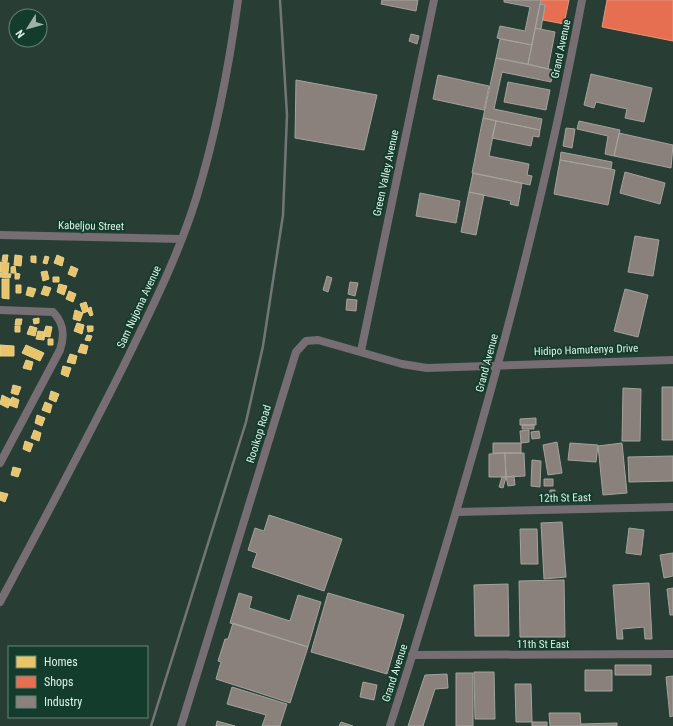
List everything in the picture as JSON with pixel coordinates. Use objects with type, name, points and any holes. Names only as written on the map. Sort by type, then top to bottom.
[{"type":"street","name":"Sam Nujoma Avenue","points":[[0,602],[101,411],[148,317],[181,239],[196,200],[213,138],[231,52],[238,0]]},
{"type":"street","name":"Green Valley Avenue","points":[[361,351],[434,0]]},
{"type":"street","name":"Grand Avenue","points":[[390,726],[457,512],[499,364],[543,185],[582,0]]},
{"type":"street","name":"Kabeljou Street","points":[[0,235],[181,239]]},
{"type":"street","points":[[0,310],[53,312],[59,319],[63,328],[63,341],[60,350],[0,463]]},
{"type":"street","name":"Rooikop Road","points":[[181,726],[296,352],[306,340],[318,340],[361,351],[402,364],[427,368],[499,364]]},
{"type":"street","name":"Hidipo Hamutenya Drive","points":[[499,364],[673,360]]},
{"type":"street","name":"12th St East","points":[[457,512],[673,507]]},
{"type":"street","name":"11th St East","points":[[412,655],[673,654]]},
{"type":"building: Homes","points":[[3,255],[8,255],[7,262],[2,261]]},
{"type":"building: Homes","points":[[15,255],[22,256],[21,266],[14,265]]},
{"type":"building: Homes","points":[[57,255],[64,258],[62,266],[54,263]]},
{"type":"building: Homes","points":[[31,256],[36,256],[36,263],[31,262]]},
{"type":"building: Homes","points":[[45,256],[49,257],[47,264],[43,263]]},
{"type":"building: Homes","points":[[0,262],[9,263],[8,273],[0,272]]},
{"type":"building: Homes","points":[[15,266],[16,273],[11,273],[11,267]]},
{"type":"building: Homes","points":[[71,266],[78,269],[75,277],[68,274]]},
{"type":"building: Homes","points":[[47,271],[49,279],[43,281],[41,272]]},
{"type":"building: Homes","points":[[0,273],[11,274],[10,278],[0,277]]},
{"type":"building: Homes","points":[[15,273],[20,274],[19,279],[15,279]]},
{"type":"building: Homes","points":[[53,277],[59,277],[59,282],[53,282]]},
{"type":"building: Homes","points":[[2,279],[9,279],[9,299],[2,298]]},
{"type":"building: Homes","points":[[59,284],[67,286],[64,295],[57,292]]},
{"type":"building: Homes","points":[[16,285],[21,285],[21,293],[16,293]]},
{"type":"building: Homes","points":[[44,286],[51,288],[48,296],[41,294]]},
{"type":"building: Homes","points":[[28,287],[36,289],[33,297],[26,295]]},
{"type":"building: Homes","points":[[69,291],[76,294],[73,302],[66,299]]},
{"type":"building: Homes","points":[[86,302],[89,311],[83,313],[80,304]]},
{"type":"building: Homes","points":[[91,307],[93,315],[90,316],[87,309]]},
{"type":"building: Homes","points":[[75,310],[83,313],[80,321],[73,319]]},
{"type":"building: Homes","points":[[39,318],[39,323],[34,324],[33,319]]},
{"type":"building: Homes","points":[[16,319],[22,319],[21,325],[15,325]]},
{"type":"building: Homes","points":[[77,323],[84,325],[82,334],[74,331]]},
{"type":"building: Homes","points":[[15,326],[20,326],[20,332],[15,332]]},
{"type":"building: Homes","points":[[30,326],[37,328],[35,336],[27,334]]},
{"type":"building: Homes","points":[[46,326],[52,327],[50,337],[43,336]]},
{"type":"building: Homes","points":[[87,326],[93,326],[93,331],[88,332]]},
{"type":"building: Homes","points":[[38,331],[45,332],[44,340],[36,339]]},
{"type":"building: Homes","points":[[87,335],[92,336],[90,341],[85,340]]},
{"type":"building: Homes","points":[[48,339],[53,339],[53,345],[48,345]]},
{"type":"building: Homes","points":[[81,344],[88,346],[86,354],[78,352]]},
{"type":"building: Homes","points":[[0,345],[14,346],[14,356],[0,356]]},
{"type":"building: Homes","points":[[26,345],[44,353],[40,361],[22,353]]},
{"type":"building: Homes","points":[[70,354],[77,356],[75,364],[67,362]]},
{"type":"building: Homes","points":[[26,360],[33,362],[31,370],[23,368]]},
{"type":"building: Homes","points":[[63,366],[71,368],[68,377],[61,374]]},
{"type":"building: Homes","points":[[13,385],[21,387],[18,395],[11,393]]},
{"type":"building: Homes","points":[[51,391],[59,394],[56,402],[49,399]]},
{"type":"building: Homes","points":[[2,395],[12,400],[8,408],[0,404]]},
{"type":"building: Homes","points":[[12,397],[19,400],[17,408],[9,405]]},
{"type":"building: Homes","points":[[45,402],[52,405],[50,413],[42,410]]},
{"type":"building: Homes","points":[[37,415],[45,418],[42,426],[35,423]]},
{"type":"building: Homes","points":[[34,430],[41,433],[39,441],[31,438]]},
{"type":"building: Homes","points":[[25,441],[33,444],[30,452],[23,449]]},
{"type":"building: Homes","points":[[13,467],[21,469],[18,477],[11,475]]},
{"type":"building: Homes","points":[[0,492],[8,494],[5,502],[0,500]]},
{"type":"building: Shops","points":[[541,0],[569,0],[564,24],[543,20],[545,5],[540,4]]},
{"type":"building: Shops","points":[[607,0],[673,0],[673,41],[602,27]]},
{"type":"building: Industry","points":[[382,0],[418,0],[416,11],[381,4]]},
{"type":"building: Industry","points":[[504,0],[541,0],[532,45],[497,38],[500,26],[525,31],[530,7],[504,2]]},
{"type":"building: Industry","points":[[540,4],[545,5],[541,29],[535,28]]},
{"type":"building: Industry","points":[[535,28],[555,32],[548,69],[528,64]]},
{"type":"building: Industry","points":[[411,34],[419,36],[417,44],[409,41]]},
{"type":"building: Industry","points":[[500,39],[532,45],[528,64],[496,58]]},
{"type":"building: Industry","points":[[496,58],[554,70],[551,82],[502,72],[494,109],[542,119],[540,130],[483,118]]},
{"type":"building: Industry","points":[[591,74],[652,88],[644,122],[625,118],[627,109],[596,102],[594,108],[584,105]]},
{"type":"building: Industry","points":[[438,75],[489,86],[484,110],[433,99]]},
{"type":"building: Industry","points":[[296,80],[377,95],[364,150],[295,138]]},
{"type":"building: Industry","points":[[508,82],[550,90],[546,110],[504,102]]},
{"type":"building: Industry","points":[[483,118],[496,121],[489,156],[529,164],[527,175],[532,176],[530,185],[472,173]]},
{"type":"building: Industry","points":[[496,121],[540,130],[539,137],[533,136],[531,146],[492,138]]},
{"type":"building: Industry","points":[[579,121],[620,130],[614,156],[605,154],[608,136],[577,129]]},
{"type":"building: Industry","points":[[566,128],[575,129],[572,148],[563,146]]},
{"type":"building: Industry","points":[[619,133],[673,145],[671,168],[614,156]]},
{"type":"building: Industry","points":[[561,152],[612,162],[611,169],[560,160]]},
{"type":"building: Industry","points":[[560,160],[615,170],[608,205],[554,194]]},
{"type":"building: Industry","points":[[625,172],[665,183],[660,204],[620,193]]},
{"type":"building: Industry","points":[[473,173],[522,183],[518,206],[510,204],[511,201],[469,192]]},
{"type":"building: Industry","points":[[469,192],[484,195],[476,235],[461,232]]},
{"type":"building: Industry","points":[[420,193],[460,201],[456,223],[416,216]]},
{"type":"building: Industry","points":[[635,236],[659,240],[653,276],[628,272]]},
{"type":"building: Industry","points":[[327,276],[332,278],[328,292],[323,290]]},
{"type":"building: Industry","points":[[350,282],[358,283],[355,296],[348,294]]},
{"type":"building: Industry","points":[[625,289],[648,295],[638,337],[614,331]]},
{"type":"building: Industry","points":[[347,299],[357,300],[356,311],[346,310]]},
{"type":"building: Industry","points":[[662,387],[673,387],[673,440],[662,440]]},
{"type":"building: Industry","points":[[623,388],[641,389],[640,441],[622,441]]},
{"type":"building: Industry","points":[[536,418],[536,425],[520,425],[520,419]]},
{"type":"building: Industry","points":[[522,425],[534,425],[534,429],[522,429]]},
{"type":"building: Industry","points":[[529,430],[529,442],[521,443],[520,431]]},
{"type":"building: Industry","points":[[539,431],[540,438],[532,439],[531,432]]},
{"type":"building: Industry","points":[[557,442],[562,473],[548,475],[543,445]]},
{"type":"building: Industry","points":[[493,443],[521,443],[521,453],[493,453]]},
{"type":"building: Industry","points":[[570,443],[598,445],[596,462],[568,460]]},
{"type":"building: Industry","points":[[622,443],[627,493],[603,495],[598,446]]},
{"type":"building: Industry","points":[[505,453],[524,453],[525,476],[506,477]]},
{"type":"building: Industry","points":[[505,453],[506,477],[489,477],[489,454]]},
{"type":"building: Industry","points":[[673,456],[673,481],[629,482],[628,457]]},
{"type":"building: Industry","points":[[532,460],[541,461],[540,487],[531,486]]},
{"type":"building: Industry","points":[[514,476],[515,485],[508,486],[506,477]]},
{"type":"building: Industry","points":[[502,477],[506,477],[503,488],[499,487]]},
{"type":"building: Industry","points":[[544,479],[553,479],[553,486],[544,486]]},
{"type":"building: Industry","points":[[550,490],[555,490],[555,498],[550,498]]},
{"type":"building: Industry","points":[[269,515],[342,539],[324,591],[252,567],[257,553],[248,550],[255,528],[264,531]]},
{"type":"building: Industry","points":[[562,522],[566,577],[544,579],[541,523]]},
{"type":"building: Industry","points":[[629,528],[644,530],[641,555],[626,553]]},
{"type":"building: Industry","points":[[520,529],[537,529],[538,564],[521,564]]},
{"type":"building: Industry","points":[[673,553],[673,576],[664,578],[660,555]]},
{"type":"building: Industry","points":[[564,580],[565,637],[520,637],[519,581]]},
{"type":"building: Industry","points":[[649,583],[652,639],[645,639],[644,627],[622,629],[623,639],[617,639],[613,585]]},
{"type":"building: Industry","points":[[508,584],[509,636],[475,636],[474,585]]},
{"type":"building: Industry","points":[[673,588],[673,615],[670,615],[667,589]]},
{"type":"building: Industry","points":[[239,593],[252,597],[249,608],[290,621],[298,595],[321,602],[308,647],[230,623]]},
{"type":"building: Industry","points":[[328,593],[404,615],[387,674],[311,652]]},
{"type":"building: Industry","points":[[233,623],[308,647],[290,703],[216,679],[221,662],[218,661],[225,639],[228,639]]},
{"type":"building: Industry","points":[[615,665],[651,665],[651,675],[615,675]]},
{"type":"building: Industry","points":[[585,670],[612,670],[612,691],[585,691]]},
{"type":"building: Industry","points":[[474,672],[494,672],[495,719],[475,719]]},
{"type":"building: Industry","points":[[456,673],[473,673],[473,726],[456,726]]},
{"type":"building: Industry","points":[[447,674],[448,688],[435,689],[423,726],[408,726],[425,675]]},
{"type":"building: Industry","points":[[673,676],[673,716],[670,717],[666,677]]},
{"type":"building: Industry","points":[[363,682],[377,685],[374,700],[360,697]]},
{"type":"building: Industry","points":[[515,684],[531,684],[532,722],[516,722]]},
{"type":"building: Industry","points":[[232,687],[287,704],[280,726],[262,726],[266,715],[227,704]]},
{"type":"building: Industry","points":[[549,713],[580,713],[581,726],[550,726]]},
{"type":"building: Industry","points":[[217,721],[235,726],[216,726]]},
{"type":"building: Industry","points":[[341,722],[353,726],[339,726]]},
{"type":"building: Industry","points":[[532,722],[547,722],[547,726],[532,726]]},
{"type":"building: Industry","points":[[617,723],[617,726],[582,726],[581,724]]},
{"type":"railway","points":[[151,726],[246,422],[263,346],[283,215],[287,115],[280,0]]}]
